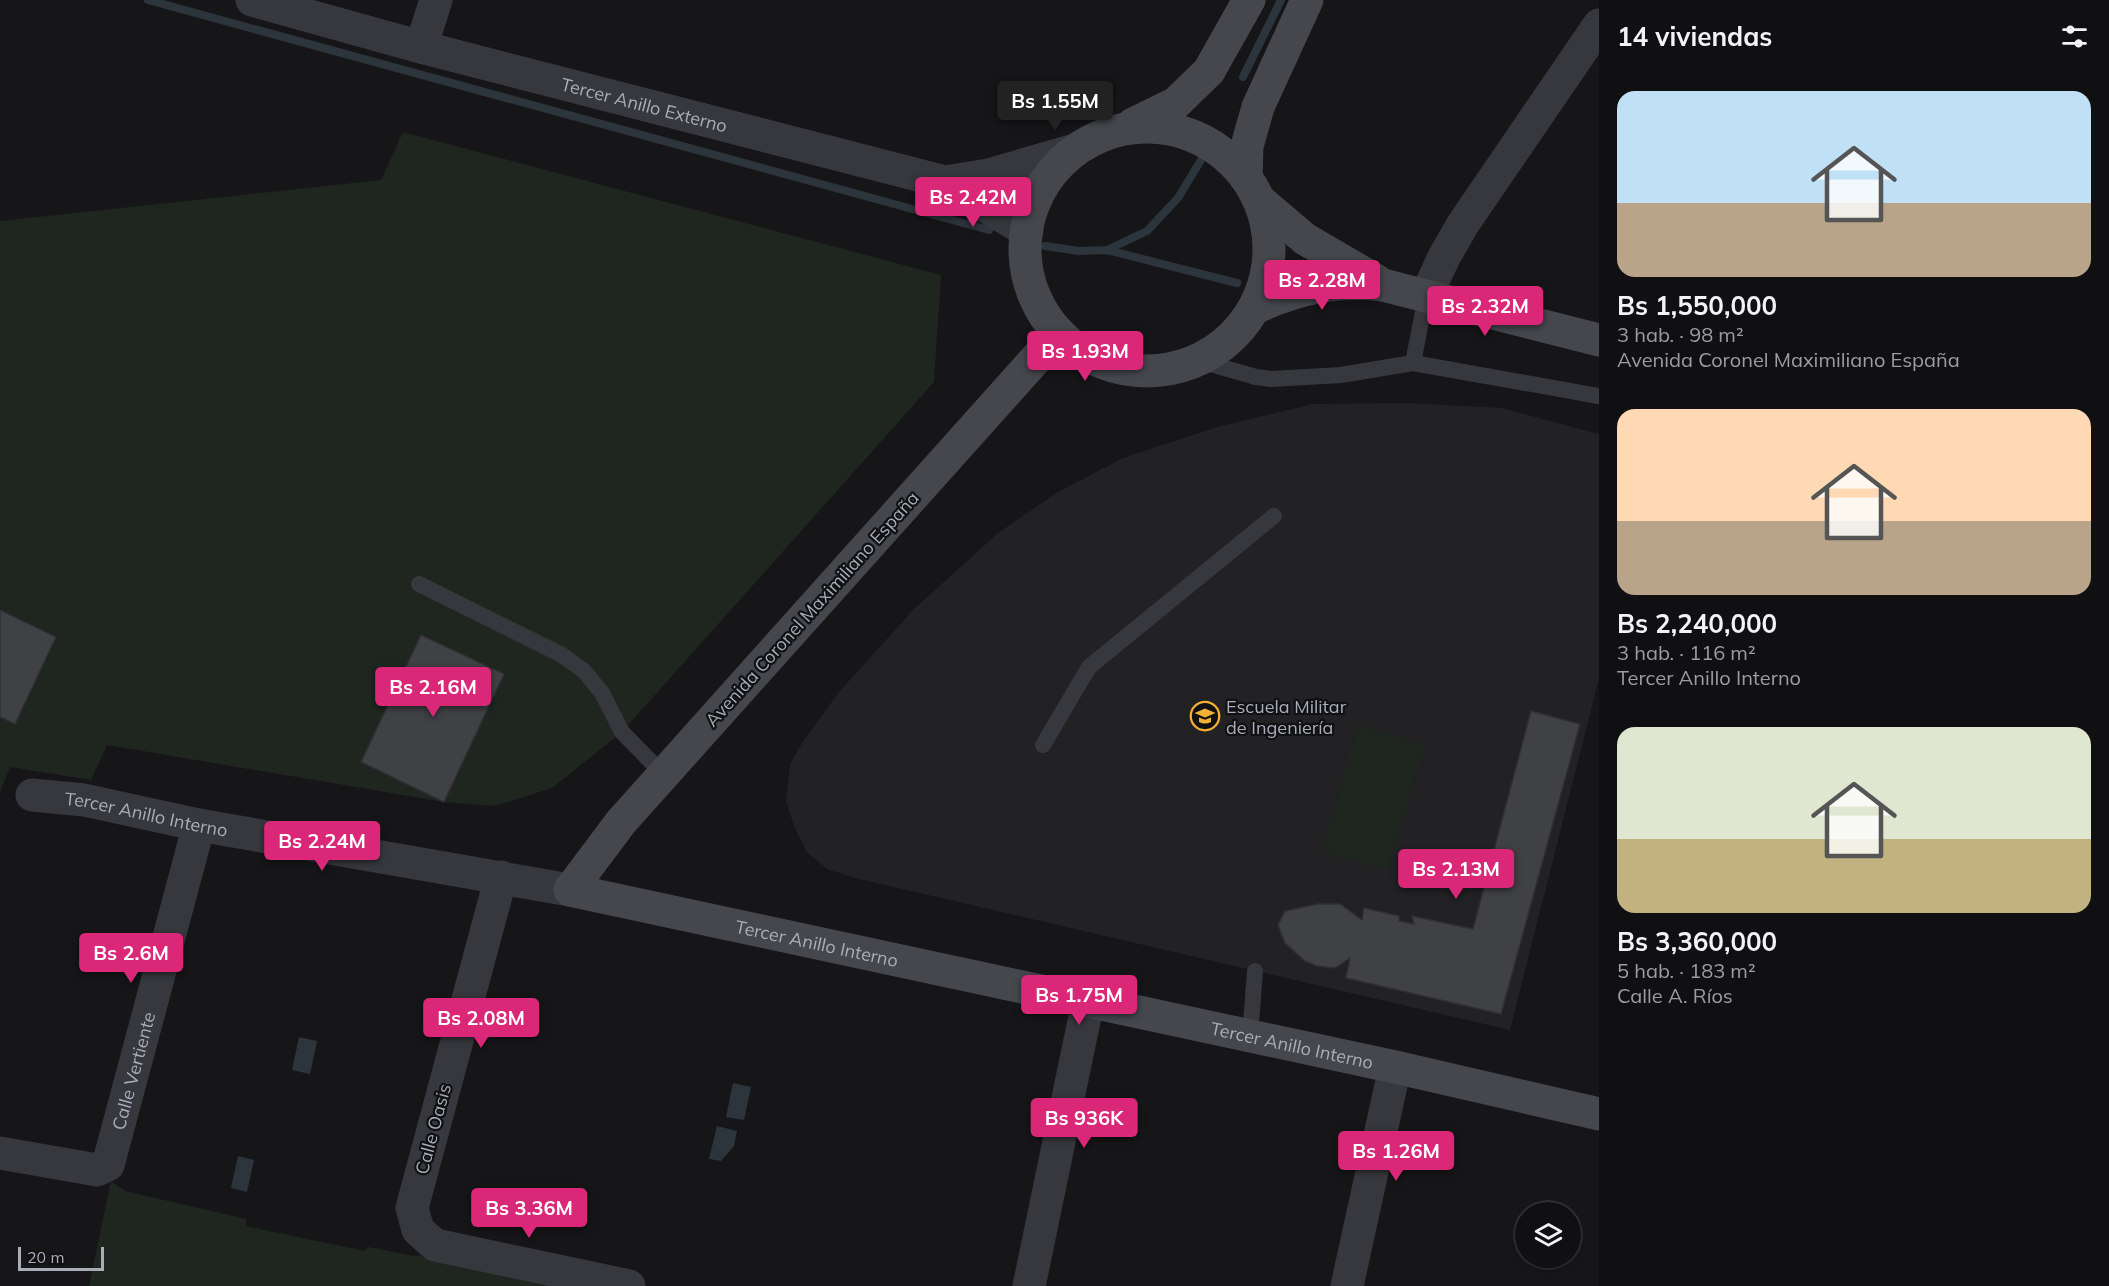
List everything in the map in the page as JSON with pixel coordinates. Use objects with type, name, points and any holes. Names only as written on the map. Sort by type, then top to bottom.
[{"type":"street","name":"Tercer Anillo Externo","points":[[252,0],[421,47],[945,182],[1027,231]]},
{"type":"street","points":[[421,47],[436,0]]},
{"type":"street","points":[[1246,1],[1209,71],[1176,103],[1131,124],[1099,134],[1071,152],[1049,175],[1034,205],[1027,231],[1026,258],[1031,286],[1042,311],[1059,333],[1089,357],[1125,370],[1164,371],[1200,361],[1232,339],[1255,309],[1266,273],[1267,236],[1252,189],[1247,146],[1258,107],[1307,0]]},
{"type":"street","points":[[1426,296],[1444,256],[1463,224],[1599,25]]},
{"type":"street","points":[[1131,124],[1164,126],[1195,137],[1223,154],[1252,189],[1314,244],[1383,285]]},
{"type":"street","points":[[945,182],[988,175],[1071,152]]},
{"type":"street","points":[[1255,309],[1305,288],[1331,283],[1383,285],[1599,340]]},
{"type":"street","name":"Avenida Coronel Maximiliano España","points":[[570,890],[621,822],[1059,333]]},
{"type":"street","name":"Tercer Anillo Interno","points":[[32,795],[84,800],[199,825],[570,890],[1395,1067],[1599,1114]]},
{"type":"street","name":"Calle Vertiente","points":[[0,1153],[97,1170],[108,1165],[114,1152],[199,825]]},
{"type":"street","name":"Calle Oasis","points":[[501,877],[412,1208],[418,1230],[435,1245],[629,1286]]},
{"type":"street","points":[[1029,1286],[1088,1002]]},
{"type":"street","points":[[1347,1286],[1395,1067]]},
{"type":"lane","points":[[1413,363],[1426,296]]},
{"type":"lane","points":[[1200,361],[1271,379],[1341,375],[1413,363],[1599,396]]},
{"type":"lane","points":[[1043,745],[1089,667],[1274,516]]},
{"type":"lane","points":[[419,584],[562,655],[584,671],[602,693],[622,732],[664,775]]},
{"type":"lane","points":[[1250,1037],[1254,971]]},
{"type":"shaded area","points":[[403,132],[941,275],[934,382],[622,732],[552,788],[495,806],[444,802],[107,745],[91,780],[10,767],[0,792],[0,221],[381,180]]},
{"type":"shaded area","name":"Escuela Militar de Ingeniería","points":[[1408,403],[1502,408],[1599,434],[1599,678],[1510,1030],[855,878],[827,869],[807,852],[794,826],[786,801],[790,764],[804,740],[839,692],[914,609],[998,533],[1058,492],[1123,458],[1217,427],[1313,404]]},
{"type":"shaded area","points":[[1358,725],[1425,745],[1387,871],[1321,851]]},
{"type":"shaded area","points":[[299,1037],[317,1041],[310,1074],[292,1070]]},
{"type":"shaded area","points":[[733,1083],[751,1087],[744,1120],[726,1117]]},
{"type":"shaded area","points":[[717,1126],[737,1131],[734,1146],[721,1161],[709,1159]]},
{"type":"shaded area","points":[[238,1156],[254,1160],[247,1192],[231,1188]]},
{"type":"shaded area","points":[[111,1181],[125,1191],[246,1219],[246,1226],[365,1251],[369,1247],[414,1256],[428,1255],[599,1286],[89,1286]]},
{"type":"building","points":[[0,610],[56,637],[15,724],[0,717]]},
{"type":"building","points":[[421,635],[504,674],[444,802],[361,762]]},
{"type":"building","points":[[1531,711],[1580,724],[1501,1014],[1346,978],[1350,958],[1335,968],[1317,966],[1305,961],[1285,943],[1278,925],[1285,911],[1318,904],[1340,904],[1362,920],[1364,908],[1399,916],[1399,921],[1414,924],[1412,916],[1473,929]]},
{"type":"waterway","points":[[148,0],[989,230]]},
{"type":"waterway","points":[[1243,77],[1281,0]]},
{"type":"waterway","points":[[1045,246],[1079,251],[1107,250],[1147,231],[1178,198],[1201,160]]},
{"type":"waterway","points":[[1107,250],[1237,283]]},
{"type":"place","name":"Escuela Militar de Ingeniería","points":[[1205,716]]}]
